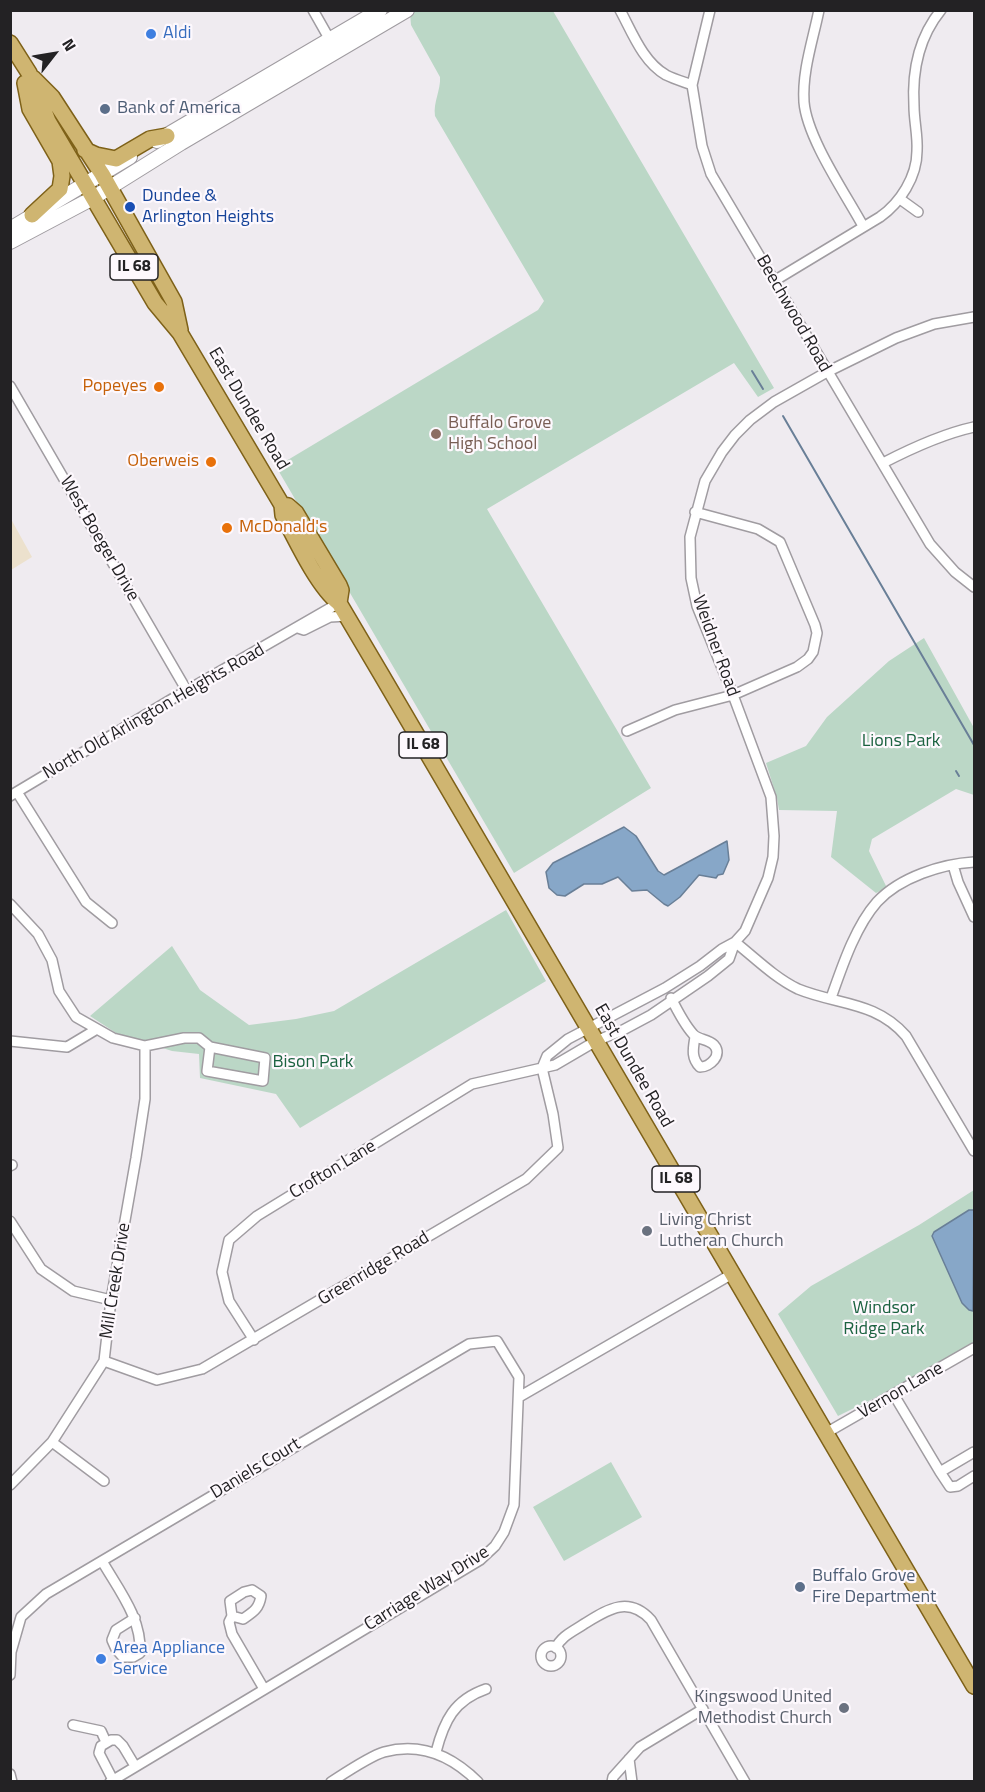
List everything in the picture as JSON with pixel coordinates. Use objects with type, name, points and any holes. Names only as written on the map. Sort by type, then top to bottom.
[{"type":"main road","points":[[10,242],[93,198],[106,181],[167,136],[380,10]]},
{"type":"main road","points":[[10,229],[85,184],[106,181],[407,10]]},
{"type":"main road","name":"IL 68","points":[[10,43],[28,73],[48,121],[85,184]]},
{"type":"main road","points":[[20,59],[30,108],[60,161],[62,176],[60,189],[32,215]]},
{"type":"main road","name":"IL 68","points":[[28,73],[52,97],[106,181]]},
{"type":"main road","points":[[86,150],[96,155],[116,159],[150,139],[167,136]]},
{"type":"main road","name":"East Dundee Road","points":[[106,181],[174,303],[180,333]]},
{"type":"main road","name":"East Dundee Road","points":[[85,184],[154,303],[180,333],[282,505],[283,515],[327,592],[343,610],[975,1686]]},
{"type":"street","points":[[313,10],[330,40]]},
{"type":"street","points":[[620,10],[644,54],[664,74],[692,85]]},
{"type":"street","name":"Beechwood Road","points":[[710,10],[692,85],[702,146],[711,174],[826,372],[930,544],[955,572],[975,587]]},
{"type":"street","points":[[819,10],[806,74],[804,102],[811,132],[863,226]]},
{"type":"street","points":[[774,281],[880,217],[900,199],[912,175],[918,154],[914,75],[926,32],[941,10]]},
{"type":"street","points":[[900,199],[918,212]]},
{"type":"street","name":"Weidner Road","points":[[592,1034],[735,942],[745,931],[768,878],[773,856],[771,797],[697,606],[689,562],[690,537],[705,481],[735,435],[774,402],[826,372],[896,338],[934,324],[975,317]]},
{"type":"street","name":"West Boeger Drive","points":[[10,386],[187,691]]},
{"type":"street","points":[[883,463],[920,444],[958,430],[975,427]]},
{"type":"street","points":[[627,731],[675,710],[733,695],[803,663],[813,652],[817,633],[780,542],[758,529],[695,512]]},
{"type":"street","name":"North Old Arlington Heights Road","points":[[298,628],[304,630],[343,610]]},
{"type":"street","name":"North Old Arlington Heights Road","points":[[14,794],[298,628],[300,624],[343,610]]},
{"type":"street","points":[[14,794],[86,902],[112,923]]},
{"type":"street","points":[[831,998],[843,964],[867,916],[877,902],[909,879],[953,865],[975,862]]},
{"type":"street","points":[[953,865],[958,882],[975,917]]},
{"type":"street","points":[[10,904],[38,934],[52,960],[59,991],[76,1017],[113,1038],[145,1046],[184,1038],[199,1038],[210,1047],[265,1058],[263,1081],[207,1071],[210,1047]]},
{"type":"street","points":[[735,942],[792,986],[876,1012],[896,1024],[906,1036],[975,1150]]},
{"type":"street","name":"Weidner Road","points":[[592,1034],[623,1030],[672,1001],[729,959],[735,942]]},
{"type":"street","points":[[665,988],[695,1037]]},
{"type":"street","points":[[10,1041],[67,1047],[97,1029]]},
{"type":"street","points":[[542,1068],[548,1056],[568,1039],[592,1034]]},
{"type":"street","name":"Crofton Lane","points":[[254,1340],[229,1301],[222,1272],[229,1240],[257,1216],[472,1084],[555,1065],[592,1034]]},
{"type":"street","name":"Mill Creek Drive","points":[[10,1485],[52,1442],[104,1361],[111,1300],[143,1111],[145,1046]]},
{"type":"street","name":"Greenridge Road","points":[[104,1361],[157,1380],[202,1369],[526,1179],[558,1148],[554,1114],[542,1068]]},
{"type":"street","points":[[10,1221],[41,1269],[73,1291],[111,1300]]},
{"type":"street","points":[[519,1397],[732,1274]]},
{"type":"street","name":"Daniels Court","points":[[10,1675],[11,1652],[21,1617],[46,1593],[469,1344],[496,1341],[519,1377],[519,1397]]},
{"type":"street","name":"Vernon Lane","points":[[826,1433],[975,1348]]},
{"type":"street","points":[[894,1395],[950,1487],[958,1486],[975,1476]]},
{"type":"street","name":"Carriage Way Drive","points":[[111,1780],[480,1560],[495,1546],[504,1532],[514,1505],[519,1397]]},
{"type":"street","points":[[52,1442],[104,1481]]},
{"type":"street","points":[[940,1472],[975,1452]]},
{"type":"street","points":[[102,1561],[135,1618]]},
{"type":"street","points":[[556,1648],[564,1637],[616,1607],[635,1608],[644,1612],[651,1620],[745,1782]]},
{"type":"street","points":[[232,1616],[229,1622],[232,1634],[264,1689]]},
{"type":"street","points":[[436,1752],[440,1735],[452,1711],[463,1700],[486,1689]]},
{"type":"street","points":[[612,1782],[640,1747],[703,1709]]},
{"type":"street","points":[[73,1725],[100,1731],[106,1742]]},
{"type":"street","points":[[111,1780],[99,1753],[101,1746],[106,1742],[111,1740],[119,1743],[135,1766]]},
{"type":"street","points":[[330,1782],[383,1752],[414,1748],[436,1752],[468,1771],[478,1782]]},
{"type":"street","points":[[629,1759],[632,1782]]},
{"type":"street","points":[[10,1774],[12,1782]]},
{"type":"shaded area","points":[[11,519],[32,557],[10,570]]},
{"type":"green space","name":"Buffalo Grove High School","points":[[415,11],[553,11],[774,388],[758,397],[734,363],[487,509],[651,788],[514,873],[278,470],[281,464],[538,310],[544,301],[435,116],[440,77],[411,25],[410,13]]},
{"type":"green space","name":"Lions Park","points":[[924,638],[974,728],[974,795],[956,789],[872,839],[869,851],[887,888],[876,893],[831,857],[837,811],[779,810],[766,763],[806,746],[827,717],[889,661]]},
{"type":"green space","name":"Bison Park","points":[[506,910],[546,981],[300,1128],[276,1094],[200,1078],[199,1054],[172,1051],[116,1033],[90,1016],[172,946],[200,990],[249,1025],[334,1011]]},
{"type":"green space","name":"Windsor Ridge Park","points":[[974,1190],[974,1342],[911,1380],[838,1416],[778,1314],[811,1286],[919,1225]]},
{"type":"green space","points":[[611,1462],[642,1517],[564,1561],[533,1507]]},
{"type":"water","points":[[624,827],[636,836],[658,871],[664,875],[727,841],[729,860],[723,874],[716,878],[699,875],[680,897],[668,906],[647,890],[632,891],[618,877],[602,884],[584,884],[565,896],[557,895],[549,888],[546,872],[553,863]]},
{"type":"water","points":[[969,1210],[974,1210],[973,1311],[962,1303],[932,1236],[934,1232]]},
{"type":"waterway","points":[[752,371],[763,389]]},
{"type":"waterway","points":[[783,416],[974,745]]},
{"type":"waterway","points":[[956,771],[959,776]]},
{"type":"place","name":"Aldi","points":[[151,34]]},
{"type":"place","name":"Bank of America","points":[[105,109]]},
{"type":"place","name":"Dundee & Arlington Heights","points":[[130,207]]},
{"type":"place","name":"Popeyes","points":[[159,387]]},
{"type":"place","name":"Buffalo Grove High School","points":[[436,434]]},
{"type":"place","name":"Oberweis","points":[[211,462]]},
{"type":"place","name":"McDonald's","points":[[227,528]]},
{"type":"place","name":"Living Christ Lutheran Church","points":[[647,1231]]},
{"type":"place","name":"Buffalo Grove Fire Department","points":[[800,1587]]},
{"type":"place","name":"Area Appliance Service","points":[[101,1659]]},
{"type":"place","name":"Kingswood United Methodist Church","points":[[844,1708]]}]
